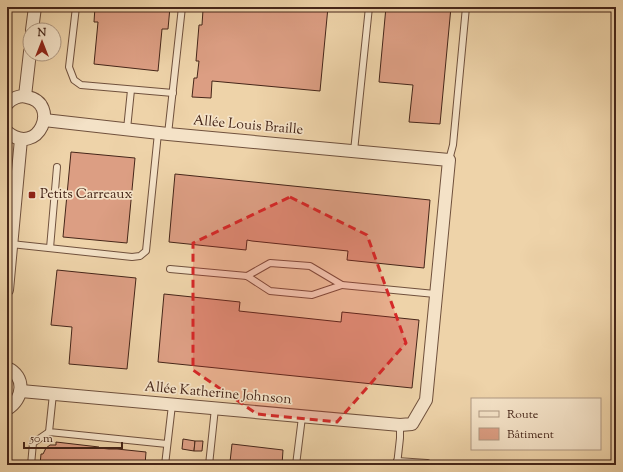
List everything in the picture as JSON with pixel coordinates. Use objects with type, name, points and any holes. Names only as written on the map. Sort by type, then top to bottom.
[{"type":"street","points":[[33,22],[35,7]]},
{"type":"street","points":[[25,96],[29,62]]},
{"type":"street","points":[[7,104],[15,98],[25,96],[32,98],[40,104],[43,111],[44,120],[42,128],[29,138],[21,139],[13,137],[7,132]]},
{"type":"street","name":"Allée Louis Braille","points":[[44,120],[163,133],[449,160]]},
{"type":"street","points":[[7,290],[21,139]]},
{"type":"street","points":[[406,425],[426,400],[449,160]]},
{"type":"street","points":[[7,368],[16,374],[20,382],[21,390],[18,399],[7,409]]},
{"type":"street","name":"Allée Katherine Johnson","points":[[21,390],[302,417],[406,425]]},
{"type":"lane","points":[[76,7],[69,67],[74,80],[81,85],[173,93]]},
{"type":"lane","points":[[11,244],[132,257],[140,256],[146,251],[163,133],[173,93],[182,7]]},
{"type":"lane","points":[[354,151],[369,7]]},
{"type":"lane","points":[[449,160],[453,145],[466,7]]},
{"type":"lane","points":[[128,129],[131,90]]},
{"type":"lane","points":[[50,248],[57,167]]},
{"type":"lane","points":[[247,276],[270,263],[310,266],[342,285]]},
{"type":"lane","points":[[170,268],[247,276],[270,291],[312,295],[342,285],[435,294]]},
{"type":"lane","points":[[50,432],[53,394]]},
{"type":"lane","points":[[165,465],[172,404]]},
{"type":"lane","points":[[209,465],[215,408]]},
{"type":"lane","points":[[296,465],[302,417]]},
{"type":"lane","points":[[406,425],[400,438],[397,463],[427,463],[427,465]]},
{"type":"lane","points":[[31,465],[33,443],[50,432],[167,444]]},
{"type":"highlighted area","points":[[290,197],[367,235],[406,343],[337,422],[257,414],[193,370],[193,243]]},
{"type":"building","points":[[95,7],[170,7],[168,29],[162,29],[158,71],[94,64],[98,22],[94,22]]},
{"type":"building","points":[[201,7],[328,7],[320,91],[212,81],[211,98],[192,97],[194,78],[197,78],[199,61],[196,61],[199,25],[202,25],[203,10],[201,10]]},
{"type":"building","points":[[386,7],[451,7],[440,124],[409,122],[413,85],[379,82]]},
{"type":"building","points":[[71,152],[135,158],[127,243],[63,237]]},
{"type":"building","points":[[175,174],[430,200],[424,268],[347,260],[348,251],[247,240],[246,250],[169,242]]},
{"type":"building","points":[[57,270],[136,278],[127,369],[69,364],[72,327],[51,325]]},
{"type":"building","points":[[164,294],[240,302],[239,311],[341,322],[342,312],[419,320],[412,388],[158,362]]},
{"type":"building","points":[[183,439],[195,441],[194,451],[182,449]]},
{"type":"building","points":[[195,441],[203,441],[202,451],[194,451]]},
{"type":"building","points":[[56,442],[99,448],[146,452],[145,465],[40,465],[41,454],[43,454],[46,448],[50,445],[56,445]]},
{"type":"building","points":[[232,444],[283,450],[282,465],[228,465],[230,462]]},
{"type":"building","points":[[355,461],[388,464],[388,465],[354,465]]},
{"type":"place","name":"Petits Carreaux","points":[[32,195]]}]
